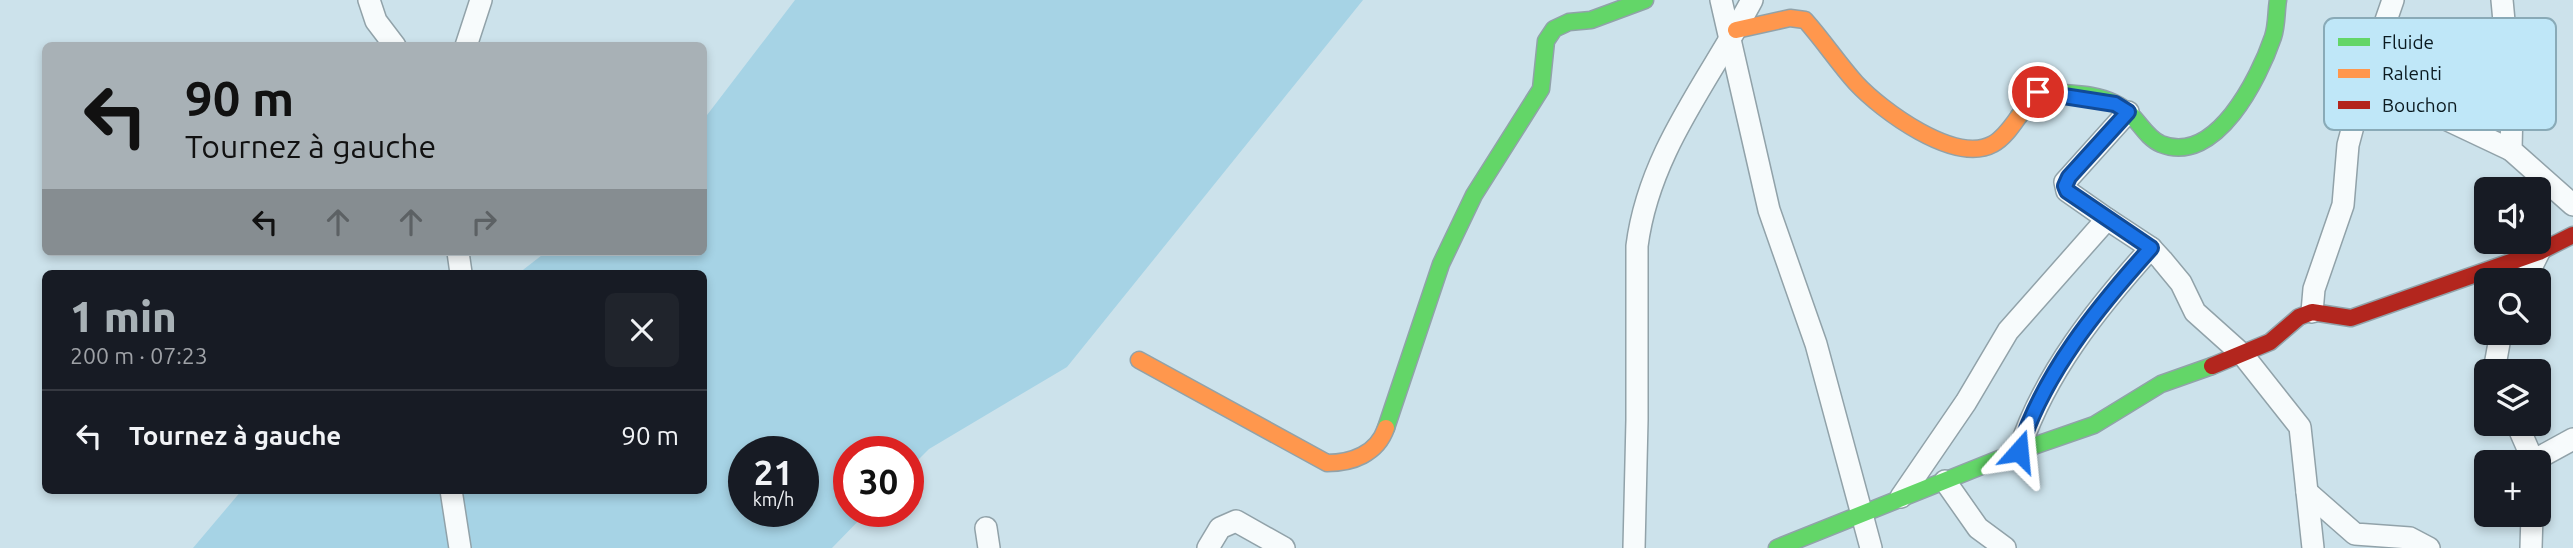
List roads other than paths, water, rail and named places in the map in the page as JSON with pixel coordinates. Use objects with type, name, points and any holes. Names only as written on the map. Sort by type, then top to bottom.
[{"type":"street","points":[[369,0],[376,21],[392,42]]},
{"type":"street","points":[[467,42],[481,0]]},
{"type":"street","points":[[1139,360],[1327,463],[1348,464],[1367,455],[1383,437],[1447,253],[1474,195],[1541,89],[1546,41],[1554,29],[1569,22],[1591,20],[1645,0]]},
{"type":"street","points":[[1721,0],[1733,34],[1769,210],[1816,344],[1871,548]]},
{"type":"street","points":[[1638,545],[1637,246],[1640,220],[1672,134],[1752,0]]},
{"type":"street","points":[[1733,34],[1790,18],[1805,20],[1856,84],[1893,115],[1962,149],[1982,149],[1994,144],[2038,92],[2115,104],[2128,112],[2160,144],[2179,147],[2199,144],[2222,129],[2260,68],[2274,34],[2278,0]]},
{"type":"street","points":[[2387,18],[2393,0]]},
{"type":"street","points":[[2502,0],[2504,18]]},
{"type":"street","points":[[2128,112],[2065,182],[2067,191],[2151,248],[2181,283],[2195,312],[2243,355],[2300,427],[2313,548]]},
{"type":"street","points":[[2312,312],[2314,289],[2343,205],[2348,145],[2352,130]]},
{"type":"street","points":[[2469,130],[2511,150],[2573,205]]},
{"type":"street","points":[[2511,130],[2511,150]]},
{"type":"street","points":[[1899,499],[1945,434],[2008,331],[2107,219]]},
{"type":"street","points":[[2551,246],[2573,235]]},
{"type":"street","points":[[2019,451],[2034,407],[2049,379],[2108,299],[2151,248]]},
{"type":"street","points":[[1777,548],[2019,451],[2094,425],[2161,384],[2243,355],[2270,342],[2299,317],[2312,312],[2351,318],[2533,254]]},
{"type":"street","points":[[2551,451],[2573,439]]},
{"type":"street","points":[[1945,481],[1978,528],[2005,548]]},
{"type":"street","points":[[2307,492],[2355,534],[2410,538],[2429,548]]},
{"type":"street","points":[[452,494],[460,548]]},
{"type":"street","points":[[1208,548],[1220,528],[1236,521],[1284,548]]},
{"type":"street","points":[[2531,548],[2532,527]]}]
